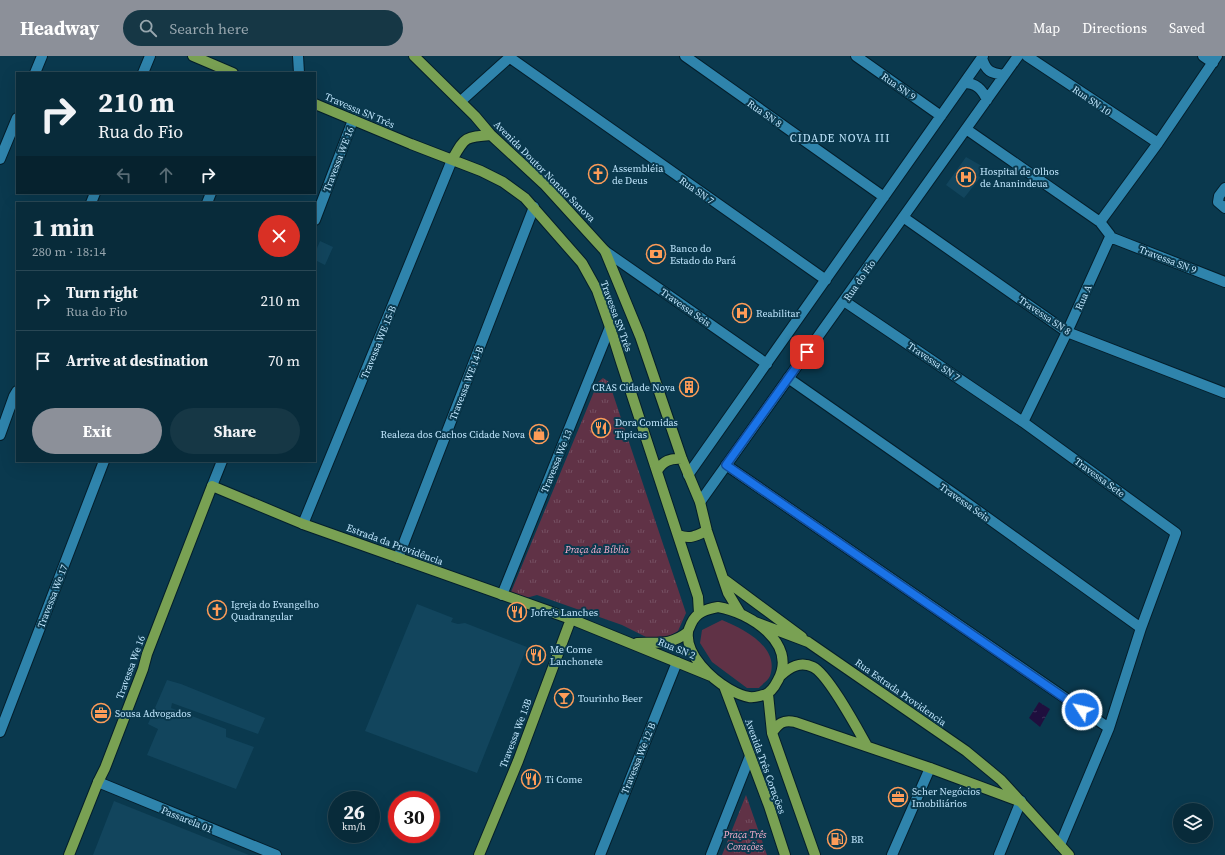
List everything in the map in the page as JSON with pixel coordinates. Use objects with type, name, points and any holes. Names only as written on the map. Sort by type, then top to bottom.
[{"type":"main road","points":[[193,56],[231,72]]},
{"type":"main road","name":"Avenida Doutor Nonato Sanova","points":[[414,56],[476,116],[491,134],[544,184],[605,251],[640,336],[682,459],[700,502],[707,531],[725,580],[728,593],[740,613]]},
{"type":"main road","name":"Travessa SN Três","points":[[316,104],[481,171],[503,182],[525,198],[534,207],[582,263],[597,290],[610,327],[698,597],[699,613]]},
{"type":"main road","points":[[452,160],[464,140],[471,136],[491,134]]},
{"type":"main road","points":[[657,471],[667,460],[682,459]]},
{"type":"main road","name":"Estrada da Providência","points":[[212,486],[303,524],[571,619]]},
{"type":"main road","name":"Travessa We 16","points":[[69,855],[105,768],[212,486]]},
{"type":"main road","points":[[678,535],[684,538],[692,538],[707,531]]},
{"type":"main road","points":[[725,580],[808,642]]},
{"type":"main road","points":[[718,607],[740,613],[755,622],[768,633],[780,648],[782,666],[780,676],[775,686],[768,694],[758,697],[742,696],[724,686],[711,676],[695,657],[689,645],[688,632],[699,613],[718,607]]},
{"type":"main road","name":"Rua SN 2","points":[[571,619],[711,676]]},
{"type":"main road","name":"Travessa We 13B","points":[[479,855],[518,762],[571,619]]},
{"type":"main road","name":"Rua Estrada Providencia","points":[[755,622],[808,642],[966,751],[1001,780],[1069,855]]},
{"type":"main road","name":"Rua SN 2","points":[[633,644],[671,642],[688,632]]},
{"type":"main road","points":[[780,676],[790,668],[802,665],[813,667],[818,670],[839,699],[867,746]]},
{"type":"main road","name":"Avenida Três Corações","points":[[724,686],[769,806],[785,855]]},
{"type":"main road","name":"Avenida Três Corações","points":[[768,694],[772,734],[795,795],[815,855]]},
{"type":"main road","name":"Rua Estrada Providencia","points":[[772,734],[781,723],[790,721],[930,768],[1021,802]]},
{"type":"street","points":[[36,72],[42,56]]},
{"type":"street","points":[[143,72],[150,56]]},
{"type":"street","points":[[298,56],[299,72]]},
{"type":"street","name":"Rua SN 8","points":[[685,56],[884,197]]},
{"type":"street","name":"Rua SN 9","points":[[856,56],[941,116]]},
{"type":"street","name":"Rua do Fio","points":[[700,502],[1018,56]]},
{"type":"street","name":"Rua SN 10","points":[[1027,56],[1158,143]]},
{"type":"street","points":[[1100,222],[1158,143],[1215,59],[1203,56]]},
{"type":"street","points":[[461,101],[510,57]]},
{"type":"street","name":"Rua SN 7","points":[[510,57],[826,280]]},
{"type":"street","points":[[982,57],[985,66],[990,72],[1004,75]]},
{"type":"street","points":[[688,475],[982,57]]},
{"type":"street","points":[[964,83],[970,83],[980,88],[987,100]]},
{"type":"street","points":[[0,159],[16,120]]},
{"type":"street","name":"Travessa WE 16","points":[[316,217],[353,120]]},
{"type":"street","points":[[966,129],[1100,222],[1110,237]]},
{"type":"street","name":"Travessa WE 15-B","points":[[303,524],[452,160]]},
{"type":"street","points":[[1225,188],[1219,196],[1218,202],[1225,208]]},
{"type":"street","name":"Travessa WE 14-B","points":[[398,558],[534,207]]},
{"type":"street","name":"Travessa SN 8","points":[[903,217],[1067,332],[1225,393]]},
{"type":"street","name":"Rua A","points":[[1023,422],[1067,332],[1110,237]]},
{"type":"street","name":"Travessa SN 9","points":[[1110,237],[1225,282]]},
{"type":"street","name":"Travessa Seis","points":[[605,251],[766,364]]},
{"type":"street","name":"Travessa SN 7","points":[[844,301],[1023,422]]},
{"type":"street","name":"Travessa We 13","points":[[502,595],[610,327]]},
{"type":"street","name":"Travessa Seis","points":[[788,378],[960,498],[1141,628]]},
{"type":"street","points":[[0,435],[14,408],[14,396],[16,393]]},
{"type":"street","name":"Travessa Sete","points":[[1023,422],[1176,533],[1141,628]]},
{"type":"street","name":"Travessa We 17","points":[[0,732],[104,462]]},
{"type":"street","points":[[212,486],[222,462]]},
{"type":"street","points":[[726,465],[1109,728]]},
{"type":"street","points":[[1060,845],[1109,728],[1141,628]]},
{"type":"street","name":"Travessa We 12 B","points":[[600,855],[677,662]]},
{"type":"street","points":[[711,855],[750,756]]},
{"type":"street","points":[[892,855],[930,768]]},
{"type":"street","name":"Passarela 01","points":[[98,782],[276,855]]},
{"type":"street","points":[[999,855],[1021,802]]},
{"type":"shaded area","name":"Hospital de Olhos de Ananindeua","points":[[966,157],[987,169],[964,198],[946,185]]},
{"type":"shaded area","points":[[320,241],[333,247],[325,265],[316,260],[316,251]]},
{"type":"shaded area","points":[[417,604],[453,618],[451,622],[458,624],[465,623],[527,647],[477,773],[365,731]]},
{"type":"shaded area","points":[[167,680],[181,684],[265,718],[258,734],[172,703],[171,708],[226,729],[226,737],[254,747],[236,789],[147,755],[158,729],[148,724]]},
{"type":"shaded area","points":[[114,801],[249,855],[93,855]]},
{"type":"green space","name":"Praça da Bíblia","points":[[603,378],[609,382],[686,613],[678,631],[662,640],[650,639],[622,625],[537,595],[526,598],[511,592],[598,382]]},
{"type":"green space","points":[[722,620],[740,628],[758,640],[770,656],[772,666],[770,676],[759,688],[747,688],[712,662],[700,643],[702,630]]},
{"type":"green space","name":"Praça Três Corações","points":[[746,795],[767,855],[722,855]]},
{"type":"water","points":[[1039,702],[1050,709],[1040,727],[1029,718]]},
{"type":"place","name":"Assembléia de Deus","points":[[598,174]]},
{"type":"place","name":"Hospital de Olhos de Ananindeua","points":[[966,177]]},
{"type":"place","name":"Banco do Estado do Pará","points":[[656,254]]},
{"type":"place","name":"Reabilitar","points":[[742,313]]},
{"type":"place","name":"CRAS Cidade Nova","points":[[689,387]]},
{"type":"place","name":"Dora Comidas Tipicas","points":[[601,428]]},
{"type":"place","name":"Realeza dos Cachos Cidade Nova","points":[[539,434]]},
{"type":"place","name":"Igreja do Evangelho Quadrangular","points":[[217,610]]},
{"type":"place","name":"Jofre's Lanches","points":[[517,612]]},
{"type":"place","name":"Me Come Lanchonete","points":[[536,655]]},
{"type":"place","name":"Tourinho Beer","points":[[564,698]]},
{"type":"place","name":"Sousa Advogados","points":[[101,713]]},
{"type":"place","name":"Ti Come","points":[[531,779]]},
{"type":"place","name":"Scher Negócios Imobiliários","points":[[898,797]]},
{"type":"place","name":"BR","points":[[837,839]]},
{"type":"district","name":"CIDADE NOVA III","points":[[840,138]]},
{"type":"route","points":[[807,352],[726,465],[1082,710]]}]
